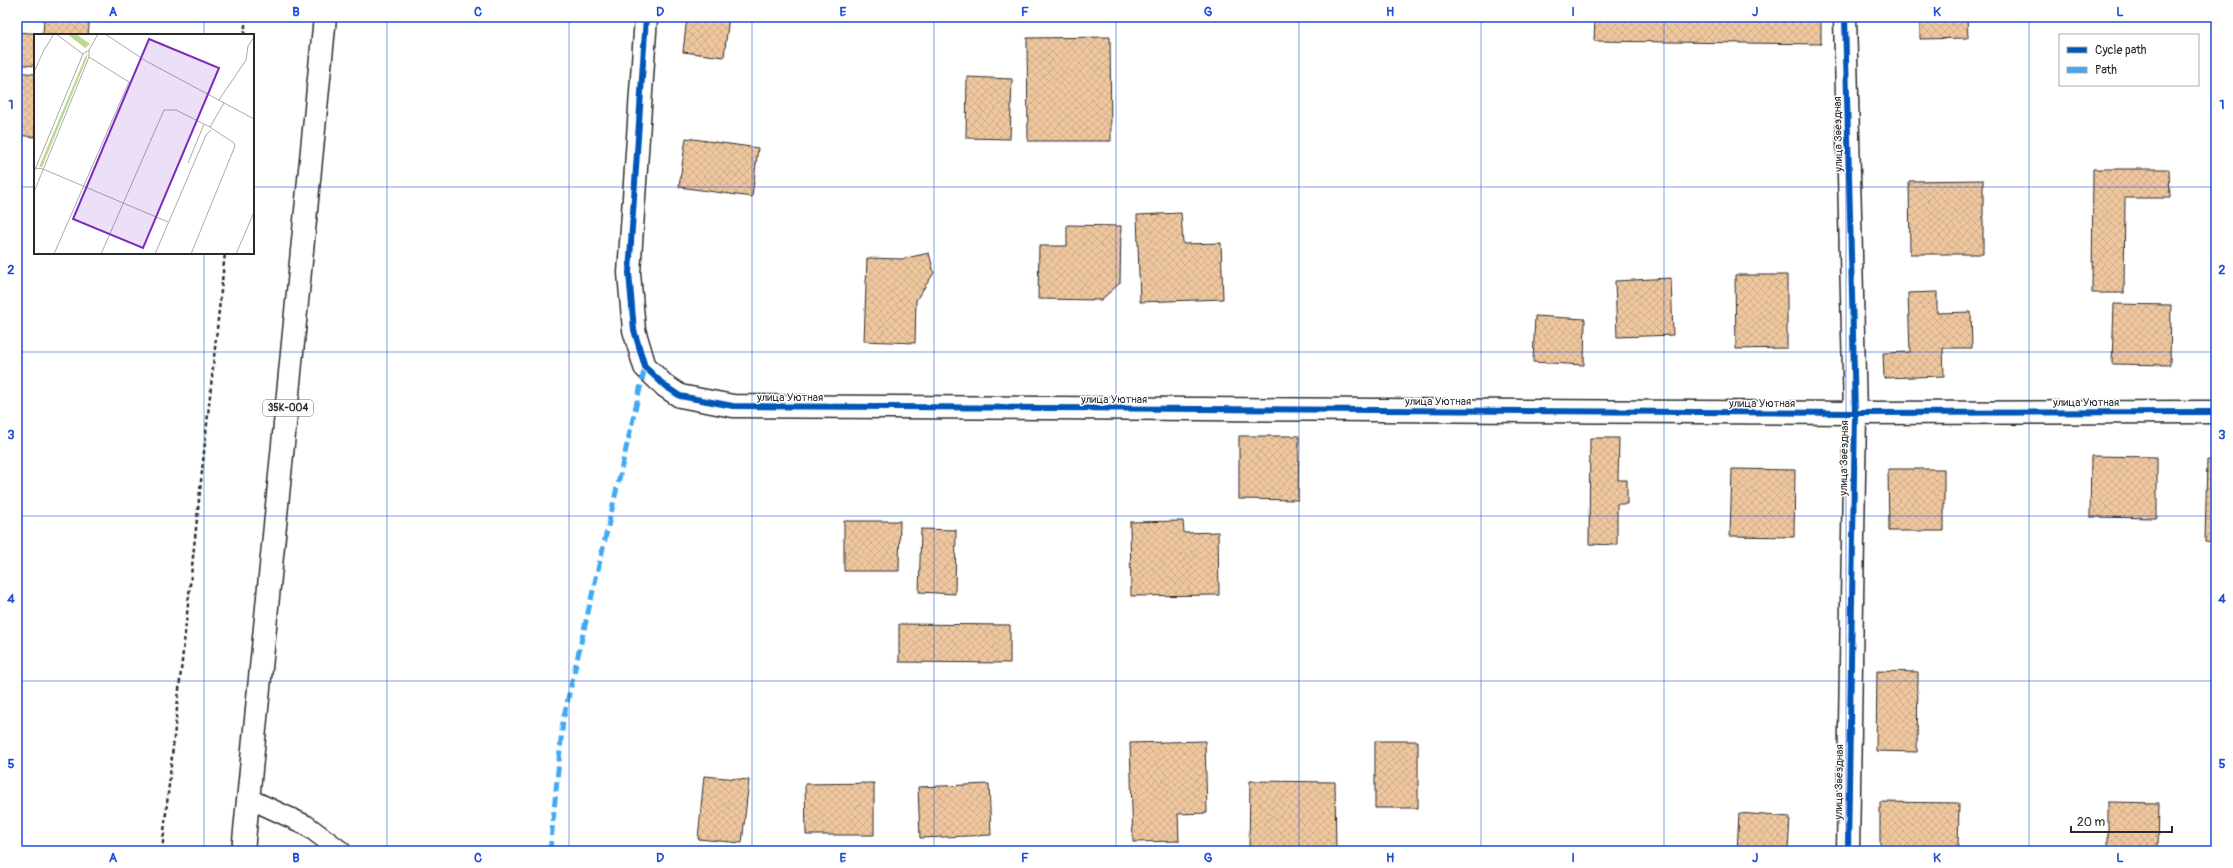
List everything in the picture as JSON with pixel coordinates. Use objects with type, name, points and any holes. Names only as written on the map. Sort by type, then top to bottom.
[{"type":"street","name":"35К-004","points":[[243,851],[250,799],[325,17]]},
{"type":"street","name":"улица Уютная","points":[[646,17],[629,273],[634,330],[645,367],[664,386],[680,396],[733,406],[1855,413],[2216,412]]},
{"type":"street","name":"улица Звёздная","points":[[1845,17],[1855,413],[1848,851]]},
{"type":"lane","points":[[250,799],[306,825],[342,851]]},
{"type":"path","points":[[244,34],[246,17]]},
{"type":"path","points":[[162,851],[225,254]]},
{"type":"building","points":[[44,17],[90,17],[88,34],[43,34]]},
{"type":"building","points":[[687,17],[729,17],[724,57],[683,52]]},
{"type":"building","points":[[1595,17],[1821,17],[1821,44],[1594,41]]},
{"type":"building","points":[[1920,17],[1967,17],[1968,38],[1920,39]]},
{"type":"building","points":[[17,32],[43,34],[34,34],[34,66],[17,64]]},
{"type":"building","points":[[1110,37],[1111,141],[1028,141],[1027,38]]},
{"type":"building","points":[[17,72],[34,74],[34,137],[17,135]]},
{"type":"building","points":[[967,77],[1012,79],[1010,139],[966,138]]},
{"type":"building","points":[[686,138],[758,148],[752,197],[679,187]]},
{"type":"building","points":[[2093,169],[2169,169],[2170,198],[2125,198],[2124,293],[2092,293]]},
{"type":"building","points":[[1983,180],[1983,254],[1910,254],[1909,181]]},
{"type":"building","points":[[1181,213],[1183,244],[1221,243],[1223,299],[1140,302],[1137,215]]},
{"type":"building","points":[[1067,225],[1121,226],[1120,283],[1101,300],[1038,299],[1039,246],[1067,246]]},
{"type":"building","points":[[929,253],[934,273],[916,300],[915,343],[864,341],[867,258],[902,259]]},
{"type":"building","points":[[1735,275],[1787,275],[1787,348],[1736,349]]},
{"type":"building","points":[[1671,278],[1673,335],[1617,337],[1615,281]]},
{"type":"building","points":[[1937,292],[1937,313],[1971,312],[1972,348],[1943,348],[1944,376],[1884,378],[1883,353],[1910,352],[1908,293]]},
{"type":"building","points":[[2114,304],[2171,305],[2170,365],[2112,364]]},
{"type":"building","points":[[1535,316],[1585,319],[1584,365],[1533,362]]},
{"type":"building","points":[[1239,436],[1299,436],[1298,500],[1239,499]]},
{"type":"building","points":[[1590,438],[1619,438],[1618,480],[1627,480],[1627,504],[1617,504],[1617,545],[1589,544]]},
{"type":"building","points":[[2091,456],[2157,457],[2157,518],[2090,517]]},
{"type":"building","points":[[2207,460],[2216,461],[2216,543],[2205,542]]},
{"type":"building","points":[[1732,469],[1795,470],[1794,537],[1730,536]]},
{"type":"building","points":[[1888,469],[1944,469],[1944,531],[1889,531]]},
{"type":"building","points":[[844,521],[900,521],[899,571],[844,571]]},
{"type":"building","points":[[1183,521],[1184,533],[1218,532],[1219,595],[1131,596],[1130,522]]},
{"type":"building","points":[[921,529],[956,530],[955,594],[919,592]]},
{"type":"building","points":[[899,624],[1010,625],[1010,663],[899,662]]},
{"type":"building","points":[[1877,671],[1918,672],[1917,752],[1876,751]]},
{"type":"building","points":[[1205,741],[1207,813],[1178,814],[1179,841],[1133,842],[1130,743]]},
{"type":"building","points":[[1375,741],[1418,741],[1418,808],[1375,808]]},
{"type":"building","points":[[704,776],[749,780],[742,843],[698,839]]},
{"type":"building","points":[[1250,781],[1335,782],[1336,851],[1249,851]]},
{"type":"building","points":[[874,783],[874,835],[806,835],[805,784]]},
{"type":"building","points":[[989,784],[991,835],[920,838],[918,787]]},
{"type":"building","points":[[1880,802],[1959,803],[1958,849],[1939,849],[1939,851],[1880,851]]},
{"type":"building","points":[[2108,802],[2159,803],[2158,851],[2108,851]]},
{"type":"building","points":[[1739,813],[1790,817],[1788,851],[1737,851]]},
{"type":"marked path","points":[[550,851],[563,720],[645,367]]},
{"type":"cycle path","points":[[646,17],[629,273],[634,330],[645,367],[665,386],[680,396],[733,406],[1855,413],[2216,412]]},
{"type":"cycle path","points":[[1845,17],[1855,413],[1848,851]]}]
